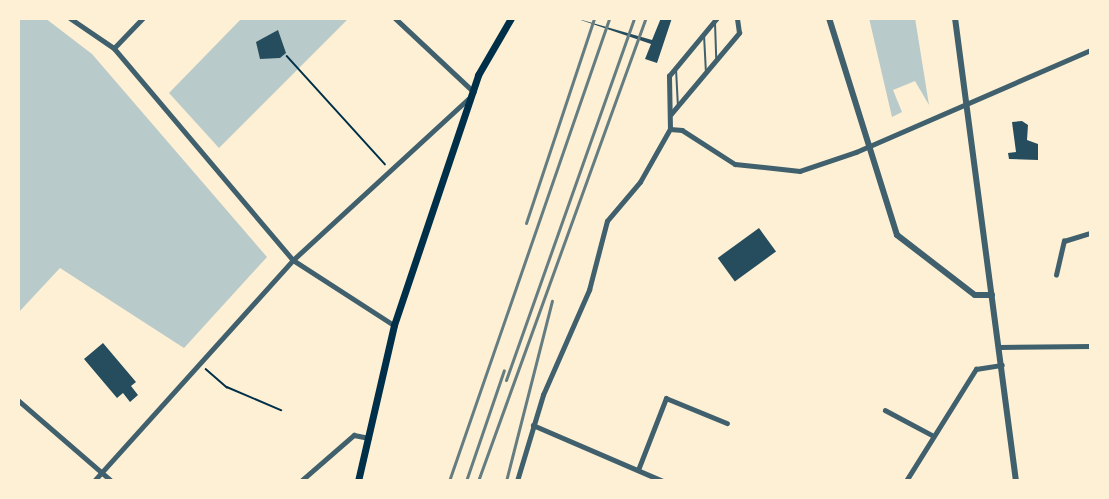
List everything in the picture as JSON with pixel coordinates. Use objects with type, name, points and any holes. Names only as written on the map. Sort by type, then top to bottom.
[{"type":"main road","points":[[358,481],[394,325],[474,92],[511,18]]},
{"type":"street","points":[[70,18],[114,48],[293,260],[394,325]]},
{"type":"street","points":[[114,48],[143,18]]},
{"type":"street","points":[[94,481],[293,260],[474,92],[395,18]]},
{"type":"street","points":[[671,114],[739,33],[737,18]]},
{"type":"street","points":[[829,18],[897,235],[975,295],[992,295]]},
{"type":"street","points":[[956,18],[1016,481]]},
{"type":"street","points":[[517,481],[533,425],[589,290],[608,221],[645,174],[670,129],[671,114],[665,90],[676,67],[716,19]]},
{"type":"street","points":[[670,129],[682,130],[723,160],[768,170],[808,169],[868,147],[1091,50]]},
{"type":"street","points":[[1056,275],[1064,241],[1091,233]]},
{"type":"street","points":[[999,347],[1091,346]]},
{"type":"street","points":[[906,481],[932,435],[976,369],[1002,365]]},
{"type":"street","points":[[638,470],[666,398],[727,423]]},
{"type":"street","points":[[18,400],[100,474],[112,481]]},
{"type":"street","points":[[885,410],[932,435]]},
{"type":"street","points":[[533,425],[663,481]]},
{"type":"street","points":[[301,481],[354,435],[369,438]]},
{"type":"lane","points":[[716,19],[716,59]]},
{"type":"lane","points":[[704,33],[706,71]]},
{"type":"lane","points":[[676,67],[678,105]]},
{"type":"path","points":[[287,56],[388,168]]},
{"type":"path","points":[[200,362],[227,387],[281,410]]},
{"type":"shaded area","points":[[18,18],[45,18],[92,54],[267,257],[184,348],[60,268],[18,313]]},
{"type":"shaded area","points":[[242,18],[347,20],[219,148],[169,93]]},
{"type":"shaded area","points":[[869,18],[915,18],[929,105],[915,81],[893,90],[902,112],[892,117]]},
{"type":"building","points":[[575,18],[652,40],[661,18],[672,18],[657,63],[645,59],[651,44]]},
{"type":"building","points":[[278,30],[286,53],[280,58],[260,59],[256,42]]},
{"type":"building","points":[[1022,121],[1028,125],[1027,140],[1038,144],[1038,160],[1009,159],[1008,153],[1016,152],[1012,122]]},
{"type":"building","points":[[759,228],[776,251],[735,281],[718,258]]},
{"type":"building","points":[[103,343],[136,382],[131,386],[138,395],[130,402],[123,393],[117,398],[84,359]]},
{"type":"railway","points":[[526,223],[594,18]]},
{"type":"railway","points":[[449,481],[609,18]]},
{"type":"railway","points":[[506,380],[634,18]]},
{"type":"railway","points":[[478,481],[646,18]]},
{"type":"railway","points":[[506,481],[552,301]]},
{"type":"railway","points":[[466,481],[504,370]]}]
